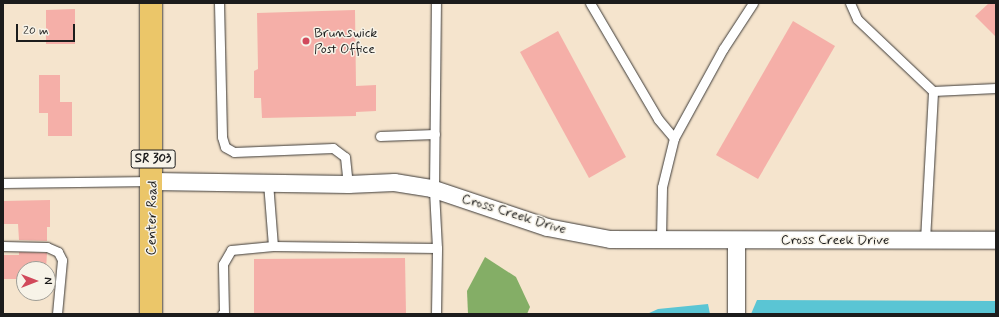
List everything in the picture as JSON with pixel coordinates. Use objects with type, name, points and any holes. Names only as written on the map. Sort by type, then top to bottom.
[{"type":"main road","name":"Center Road","points":[[151,3],[153,181],[151,314]]},
{"type":"street","name":"Cross Creek Drive","points":[[153,181],[268,184],[348,184],[394,182],[434,190],[546,226],[610,239],[996,240]]},
{"type":"street","points":[[736,240],[736,314]]},
{"type":"lane","points":[[220,3],[222,137],[225,147],[234,152],[333,148],[345,157],[348,184]]},
{"type":"lane","points":[[436,3],[434,190],[437,248],[436,314]]},
{"type":"lane","points":[[590,3],[658,119],[674,138]]},
{"type":"lane","points":[[661,239],[662,187],[674,138],[723,49],[753,3]]},
{"type":"lane","points":[[850,3],[858,19],[933,91],[996,88]]},
{"type":"lane","points":[[925,240],[933,91]]},
{"type":"lane","points":[[380,136],[435,134]]},
{"type":"lane","points":[[3,183],[153,181]]},
{"type":"lane","points":[[268,184],[273,246]]},
{"type":"lane","points":[[3,246],[48,247],[58,252],[62,260],[57,314]]},
{"type":"lane","points":[[222,314],[222,264],[231,250],[273,246],[437,248]]},
{"type":"green space","points":[[485,257],[516,277],[530,307],[527,314],[468,314],[467,291]]},
{"type":"water","points":[[757,300],[996,301],[996,314],[751,314]]},
{"type":"water","points":[[708,304],[710,314],[647,314],[658,309]]},
{"type":"building","points":[[989,3],[996,3],[996,37],[975,16]]},
{"type":"building","points":[[75,9],[75,44],[46,44],[46,10]]},
{"type":"building","name":"Brunswick Post Office","points":[[355,10],[356,86],[376,85],[376,111],[356,112],[356,116],[262,118],[261,98],[254,98],[254,71],[258,69],[257,13]]},
{"type":"building","points":[[793,21],[835,46],[758,179],[716,155]]},
{"type":"building","points":[[558,31],[626,157],[589,178],[520,52]]},
{"type":"building","points":[[39,75],[60,75],[60,102],[72,102],[72,136],[48,136],[48,113],[39,113]]},
{"type":"building","points":[[50,200],[50,227],[47,227],[47,241],[19,240],[18,224],[3,224],[3,201]]},
{"type":"building","points":[[19,252],[47,253],[46,261],[16,261],[16,279],[3,279],[3,255],[19,255]]},
{"type":"building","points":[[405,258],[406,314],[254,314],[254,259]]},
{"type":"place","name":"Brunswick Post Office","points":[[306,41]]}]
